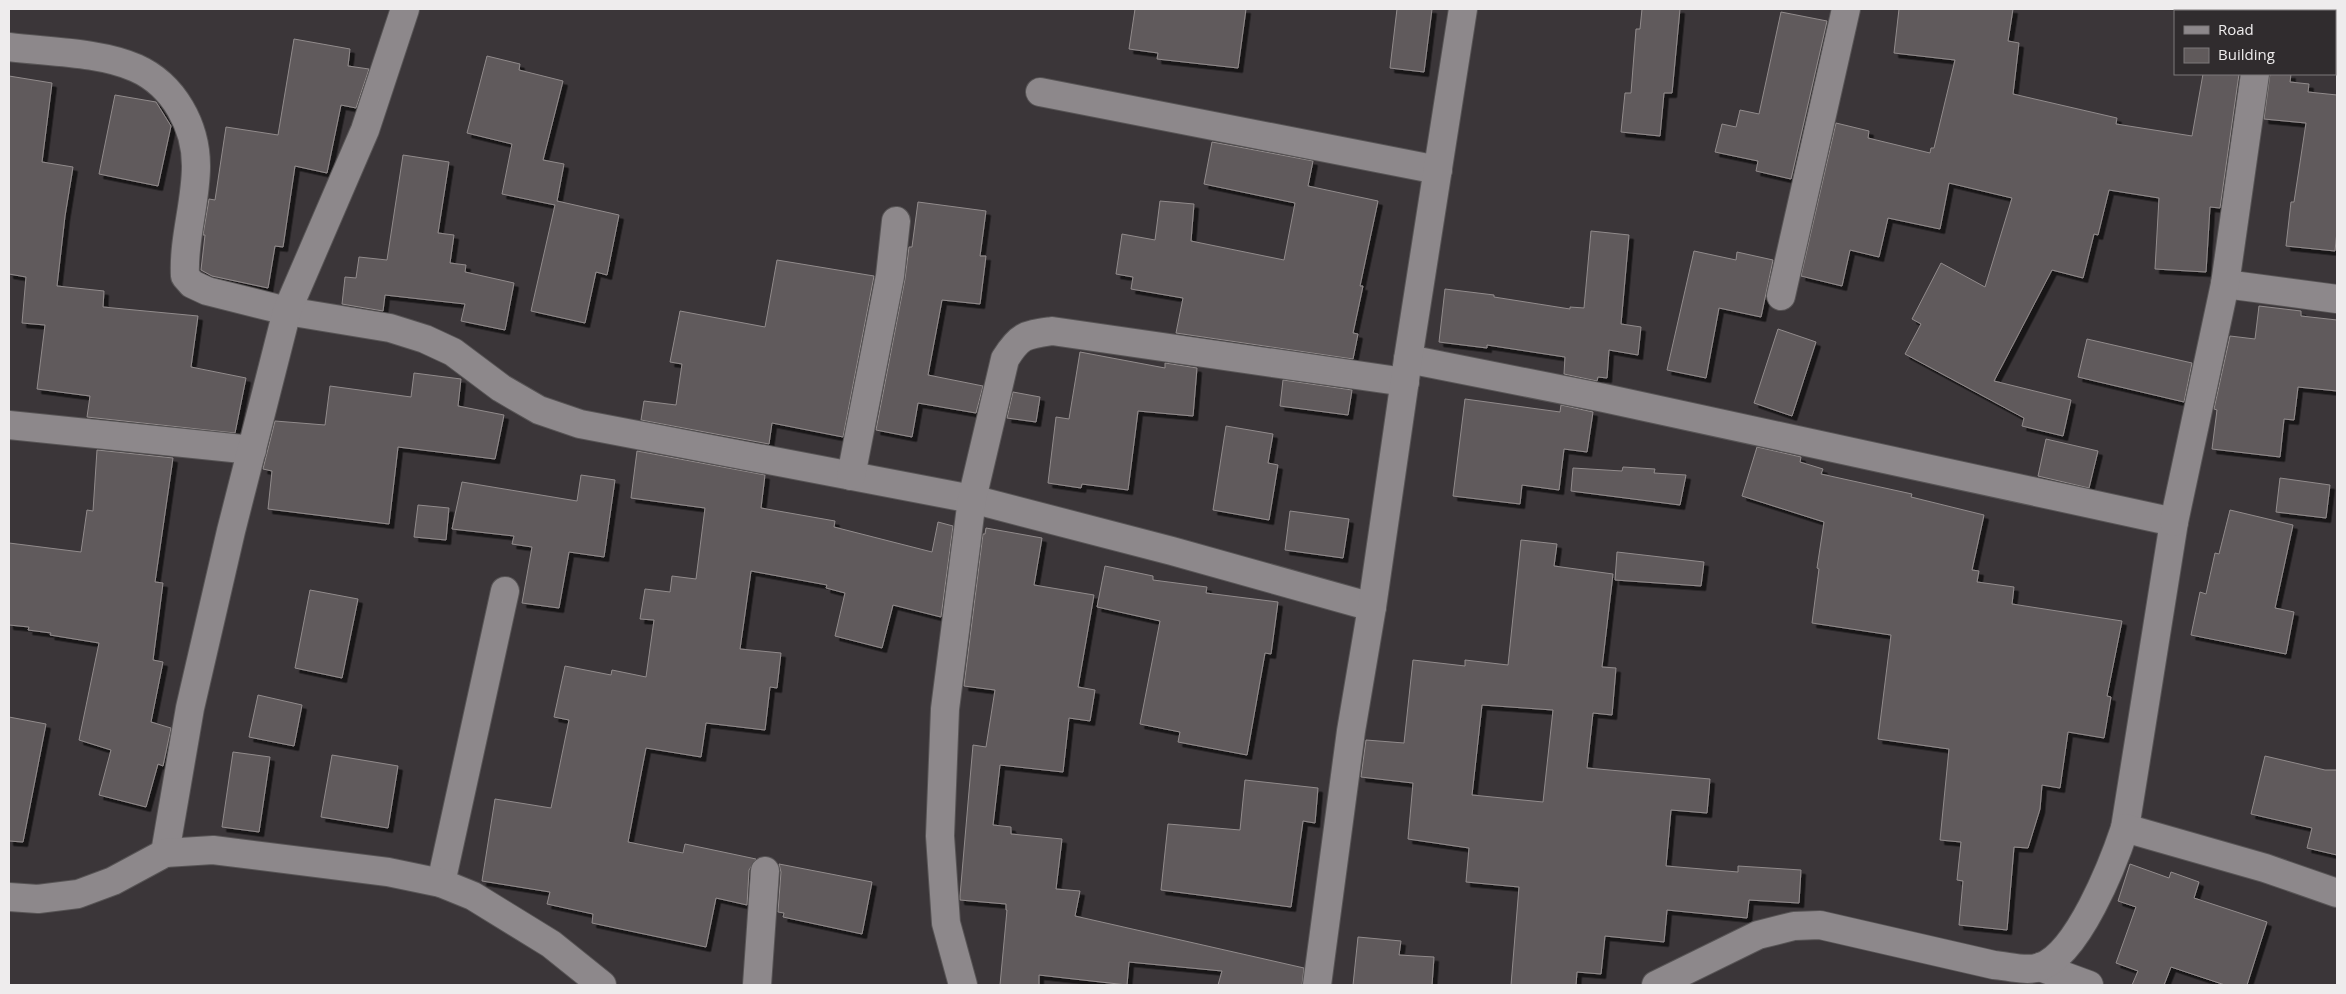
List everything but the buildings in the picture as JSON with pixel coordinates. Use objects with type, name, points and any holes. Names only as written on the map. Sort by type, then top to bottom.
[{"type":"street","points":[[165,853],[190,708],[287,311],[364,130],[405,9]]},
{"type":"street","points":[[1317,985],[1351,731],[1372,607],[1406,371],[1463,9]]},
{"type":"street","points":[[1780,296],[1846,9]]},
{"type":"street","points":[[9,47],[103,59],[137,68],[162,85],[182,107],[193,136],[196,166],[186,246],[185,276],[192,284],[207,291],[287,311],[390,328],[425,339],[453,352],[501,388],[539,410],[580,424],[972,499],[1172,551],[1372,607]]},
{"type":"street","points":[[2040,967],[2058,954],[2078,930],[2113,862],[2125,828],[2174,522],[2225,284],[2255,75]]},
{"type":"street","points":[[1040,92],[1438,170]]},
{"type":"street","points":[[851,476],[890,276],[896,221]]},
{"type":"street","points":[[2225,284],[2337,299]]},
{"type":"street","points":[[963,985],[946,923],[940,836],[945,709],[972,499],[1005,359],[1016,341],[1032,334],[1052,331],[1406,371],[1614,400],[2174,522]]},
{"type":"street","points":[[9,425],[252,450]]},
{"type":"street","points":[[441,883],[505,592]]},
{"type":"street","points":[[2125,828],[2265,868],[2337,893]]},
{"type":"street","points":[[9,897],[38,899],[78,894],[113,881],[165,853],[213,850],[388,872],[441,883],[473,896],[551,944],[602,985]]},
{"type":"street","points":[[757,985],[765,871]]},
{"type":"street","points":[[1656,985],[1758,935],[1794,926],[1820,925],[1994,965],[2024,968],[2040,967],[2089,985]]}]
